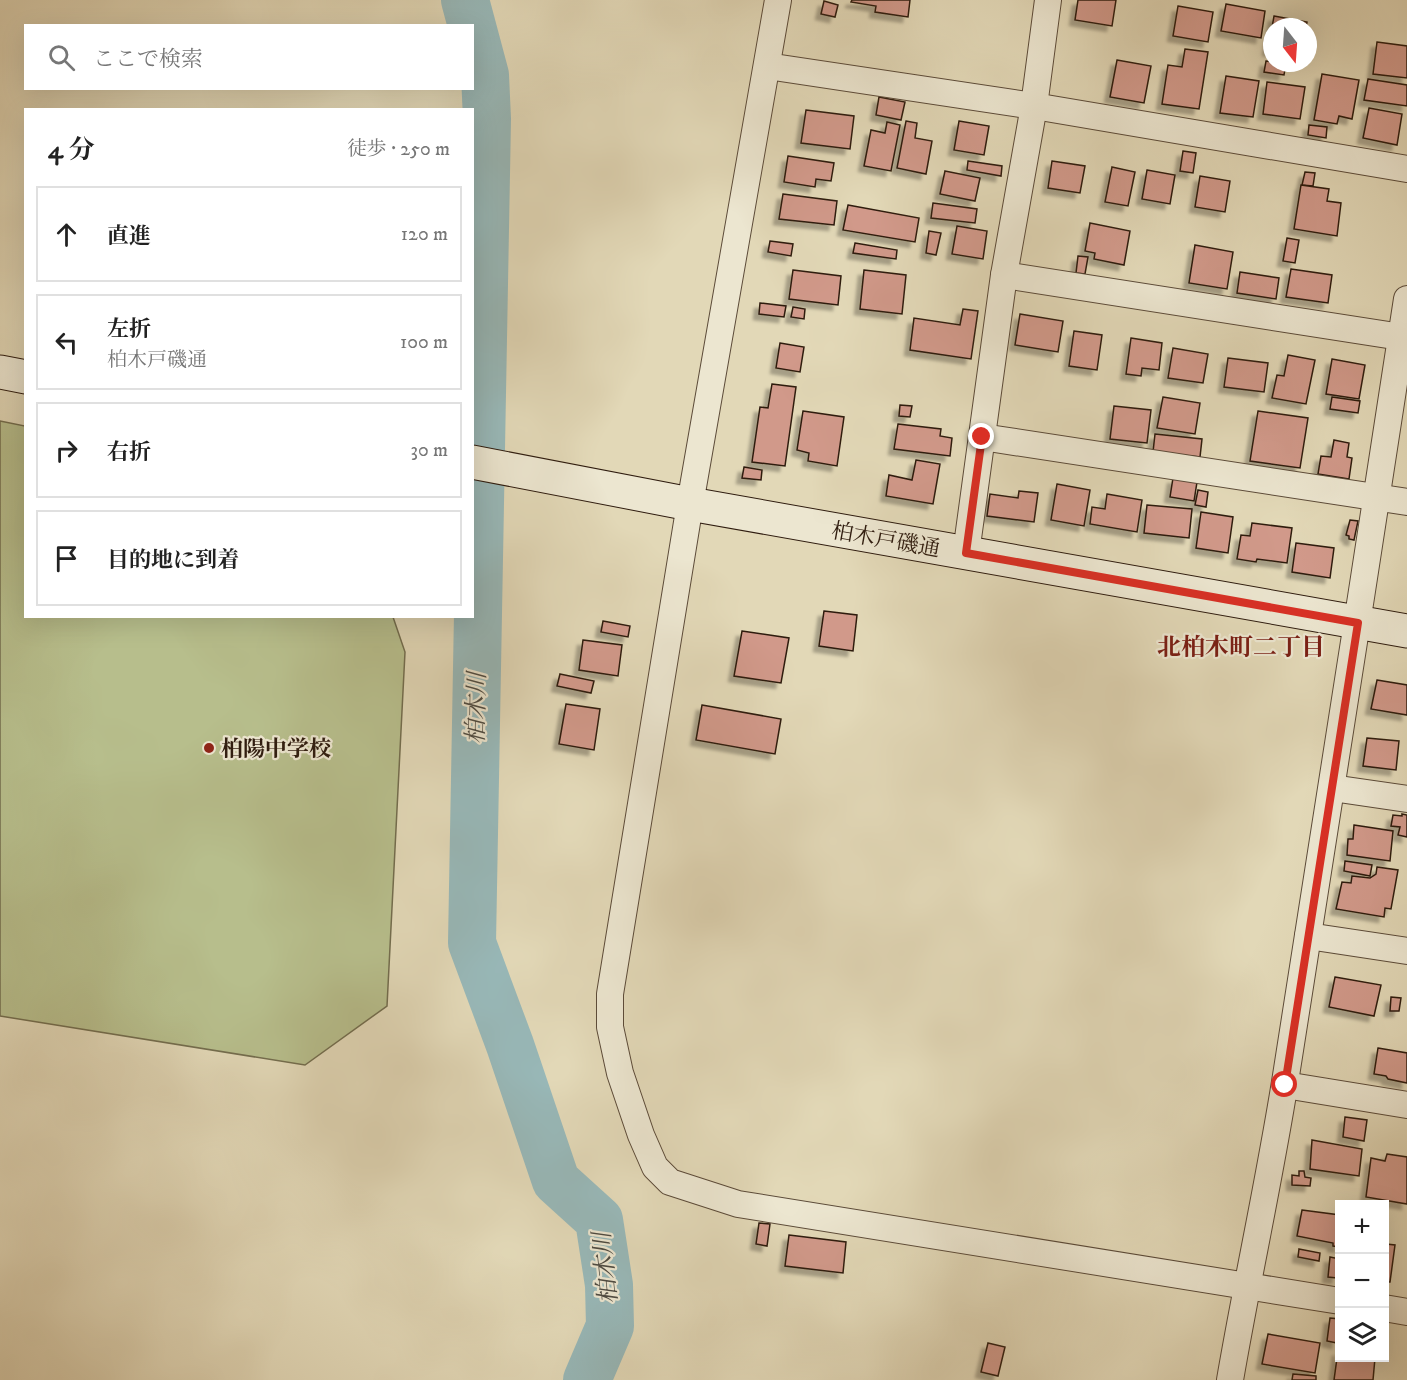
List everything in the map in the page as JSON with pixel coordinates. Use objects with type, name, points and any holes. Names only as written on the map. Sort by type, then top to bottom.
[{"type":"street","points":[[778,0],[690,504],[610,994],[610,1027],[620,1073],[641,1135],[655,1167],[670,1182],[738,1204],[1335,1300]]},
{"type":"street","points":[[966,553],[1004,275],[1034,106],[1048,0]]},
{"type":"street","points":[[767,66],[1034,106],[1407,169]]},
{"type":"street","points":[[1004,275],[1404,337]]},
{"type":"street","points":[[1230,1380],[1285,1085],[1358,623],[1375,497],[1404,337],[1407,299]]},
{"type":"street","points":[[0,372],[24,376]]},
{"type":"street","points":[[982,437],[1407,502]]},
{"type":"street","name":"柏木戸磯通","points":[[474,462],[690,504],[1407,631]]},
{"type":"street","points":[[1332,788],[1407,799]]},
{"type":"street","points":[[1308,936],[1407,951]]},
{"type":"street","points":[[1285,1085],[1407,1105]]},
{"type":"street","points":[[1389,1309],[1407,1312]]},
{"type":"green space","name":"柏陽中学校","points":[[0,421],[24,426],[24,618],[393,618],[405,652],[387,1006],[305,1065],[0,1016]]},
{"type":"building","points":[[852,0],[910,0],[908,17],[875,12],[876,6],[851,2]]},
{"type":"building","points":[[1078,0],[1116,0],[1112,26],[1075,20]]},
{"type":"building","points":[[824,1],[838,5],[835,17],[821,14]]},
{"type":"building","points":[[1226,4],[1265,11],[1261,38],[1221,31]]},
{"type":"building","points":[[1178,6],[1213,12],[1208,42],[1173,36]]},
{"type":"building","points":[[1377,42],[1407,46],[1407,78],[1373,74]]},
{"type":"building","points":[[1185,49],[1208,52],[1199,109],[1162,104],[1168,65],[1182,67]]},
{"type":"building","points":[[1117,60],[1151,66],[1144,103],[1110,97]]},
{"type":"building","points":[[1264,72],[1285,72],[1284,75]]},
{"type":"building","points":[[1322,74],[1359,80],[1352,119],[1339,116],[1337,124],[1314,120]]},
{"type":"building","points":[[1226,76],[1259,81],[1253,117],[1220,113]]},
{"type":"building","points":[[1368,79],[1407,85],[1407,106],[1364,100]]},
{"type":"building","points":[[1267,82],[1305,87],[1300,119],[1263,114]]},
{"type":"building","points":[[879,97],[905,102],[901,120],[876,115]]},
{"type":"building","points":[[1369,108],[1402,114],[1397,145],[1363,138]]},
{"type":"building","points":[[806,110],[854,116],[850,149],[801,143]]},
{"type":"building","points":[[906,121],[917,123],[915,138],[932,141],[926,174],[897,168]]},
{"type":"building","points":[[959,121],[989,126],[984,155],[954,150]]},
{"type":"building","points":[[887,122],[900,125],[891,171],[864,166],[871,130],[885,133]]},
{"type":"building","points":[[1309,125],[1327,127],[1326,138],[1308,135]]},
{"type":"building","points":[[1183,151],[1196,153],[1193,173],[1180,171]]},
{"type":"building","points":[[788,156],[834,163],[831,181],[816,179],[815,187],[784,182]]},
{"type":"building","points":[[968,161],[1002,166],[1001,176],[967,170]]},
{"type":"building","points":[[1052,161],[1085,166],[1080,193],[1048,188]]},
{"type":"building","points":[[1112,167],[1135,172],[1128,206],[1105,202]]},
{"type":"building","points":[[1147,170],[1175,175],[1170,204],[1142,199]]},
{"type":"building","points":[[945,171],[980,178],[975,201],[940,194]]},
{"type":"building","points":[[1305,172],[1315,173],[1313,186],[1302,185]]},
{"type":"building","points":[[1200,176],[1230,181],[1225,212],[1195,207]]},
{"type":"building","points":[[1301,185],[1329,189],[1327,201],[1341,203],[1337,236],[1294,229]]},
{"type":"building","points":[[783,194],[837,201],[834,225],[779,219]]},
{"type":"building","points":[[933,203],[977,209],[975,223],[931,218]]},
{"type":"building","points":[[848,205],[919,218],[915,242],[843,230]]},
{"type":"building","points":[[1090,223],[1130,231],[1124,265],[1094,259],[1095,253],[1085,251]]},
{"type":"building","points":[[957,226],[987,231],[983,259],[952,254]]},
{"type":"building","points":[[929,231],[941,233],[936,255],[926,253]]},
{"type":"building","points":[[1287,238],[1299,240],[1295,263],[1283,261]]},
{"type":"building","points":[[770,241],[793,244],[791,256],[768,252]]},
{"type":"building","points":[[855,243],[897,250],[896,259],[853,253]]},
{"type":"building","points":[[1195,245],[1233,252],[1227,289],[1189,283]]},
{"type":"building","points":[[1078,256],[1088,257],[1085,274],[1076,273]]},
{"type":"building","points":[[1291,269],[1332,275],[1328,303],[1286,297]]},
{"type":"building","points":[[793,270],[841,276],[838,305],[789,299]]},
{"type":"building","points":[[864,270],[906,275],[902,314],[860,309]]},
{"type":"building","points":[[1240,272],[1279,278],[1276,299],[1237,293]]},
{"type":"building","points":[[760,303],[786,306],[784,317],[759,314]]},
{"type":"building","points":[[793,307],[805,309],[804,319],[791,317]]},
{"type":"building","points":[[963,309],[978,311],[971,359],[910,350],[914,318],[960,325]]},
{"type":"building","points":[[1020,314],[1063,321],[1058,352],[1015,345]]},
{"type":"building","points":[[1074,331],[1102,335],[1097,370],[1069,366]]},
{"type":"building","points":[[1131,338],[1162,343],[1159,370],[1142,368],[1141,376],[1126,374]]},
{"type":"building","points":[[780,343],[804,347],[800,372],[776,368]]},
{"type":"building","points":[[1173,348],[1208,354],[1203,383],[1168,378]]},
{"type":"building","points":[[1288,355],[1315,360],[1306,404],[1272,398],[1277,375],[1284,376]]},
{"type":"building","points":[[1228,358],[1268,363],[1264,392],[1224,387]]},
{"type":"building","points":[[1332,359],[1365,365],[1359,399],[1326,394]]},
{"type":"building","points":[[772,384],[796,387],[785,466],[752,462],[760,407],[768,408]]},
{"type":"building","points":[[1163,397],[1200,403],[1195,434],[1157,428]]},
{"type":"building","points":[[1332,397],[1360,401],[1358,413],[1330,409]]},
{"type":"building","points":[[900,405],[912,406],[910,417],[899,416]]},
{"type":"building","points":[[1114,406],[1151,410],[1147,443],[1110,439]]},
{"type":"building","points":[[803,411],[844,417],[837,466],[808,461],[809,453],[797,450]]},
{"type":"building","points":[[1258,411],[1308,418],[1300,468],[1250,461]]},
{"type":"building","points":[[898,424],[941,429],[940,436],[952,438],[950,456],[894,449]]},
{"type":"building","points":[[1155,434],[1202,439],[1200,457],[1153,452]]},
{"type":"building","points":[[1334,440],[1349,443],[1347,457],[1352,458],[1349,479],[1318,474],[1321,456],[1331,457]]},
{"type":"building","points":[[916,460],[940,464],[933,504],[886,496],[889,475],[912,480]]},
{"type":"building","points":[[744,467],[762,470],[761,480],[742,478]]},
{"type":"building","points":[[1173,478],[1197,482],[1194,501],[1170,497]]},
{"type":"building","points":[[1057,484],[1090,490],[1084,526],[1051,520]]},
{"type":"building","points":[[1198,490],[1208,492],[1206,507],[1195,505]]},
{"type":"building","points":[[1019,491],[1038,493],[1034,522],[987,516],[990,494],[1018,498]]},
{"type":"building","points":[[1107,494],[1142,500],[1137,532],[1090,524],[1092,507],[1105,509]]},
{"type":"building","points":[[1147,505],[1192,509],[1189,538],[1144,533]]},
{"type":"building","points":[[1201,512],[1233,517],[1228,553],[1196,548]]},
{"type":"building","points":[[1350,520],[1358,521],[1354,540],[1349,539],[1346,535]]},
{"type":"building","points":[[1252,523],[1292,528],[1287,563],[1237,559],[1241,535],[1250,536]]},
{"type":"building","points":[[1296,543],[1334,548],[1330,578],[1292,572]]},
{"type":"building","points":[[824,611],[857,615],[853,651],[819,646]]},
{"type":"building","points":[[603,621],[630,626],[628,637],[601,632]]},
{"type":"building","points":[[742,631],[789,638],[781,683],[734,676]]},
{"type":"building","points":[[583,640],[622,645],[618,676],[579,670]]},
{"type":"building","points":[[560,674],[594,681],[591,693],[557,686]]},
{"type":"building","points":[[1377,680],[1407,685],[1407,715],[1371,709]]},
{"type":"building","points":[[566,704],[600,709],[594,750],[559,744]]},
{"type":"building","points":[[702,705],[781,719],[775,754],[696,740]]},
{"type":"building","points":[[1367,738],[1399,741],[1396,770],[1363,766]]},
{"type":"building","points":[[1402,814],[1407,815],[1407,837],[1398,835],[1400,827],[1391,826],[1393,815],[1402,816]]},
{"type":"building","points":[[1354,825],[1393,831],[1390,861],[1347,855],[1348,839],[1353,839]]},
{"type":"building","points":[[1345,861],[1372,865],[1370,876],[1344,871]]},
{"type":"building","points":[[1377,867],[1398,870],[1391,909],[1385,908],[1384,917],[1336,909],[1342,882],[1351,883],[1352,876],[1370,878],[1376,874]]},
{"type":"building","points":[[1335,977],[1381,985],[1374,1016],[1329,1007]]},
{"type":"building","points":[[1391,997],[1401,998],[1399,1011],[1390,1011]]},
{"type":"building","points":[[1378,1048],[1407,1053],[1407,1083],[1374,1074]]},
{"type":"building","points":[[1345,1117],[1367,1120],[1364,1141],[1343,1137]]},
{"type":"building","points":[[1312,1140],[1362,1149],[1359,1176],[1310,1169]]},
{"type":"building","points":[[1387,1154],[1407,1157],[1407,1204],[1366,1197],[1371,1158],[1385,1161]]},
{"type":"building","points":[[1299,1171],[1304,1171],[1305,1177],[1311,1178],[1310,1186],[1292,1185],[1292,1175],[1299,1176]]},
{"type":"building","points":[[1302,1210],[1335,1214],[1335,1246],[1333,1243],[1297,1236]]},
{"type":"building","points":[[759,1223],[770,1224],[767,1246],[756,1244]]},
{"type":"building","points":[[789,1235],[846,1242],[843,1273],[785,1266]]},
{"type":"building","points":[[1389,1244],[1395,1245],[1389,1282]]},
{"type":"building","points":[[1299,1249],[1320,1253],[1319,1261],[1298,1257]]},
{"type":"building","points":[[1330,1257],[1335,1258],[1335,1278],[1328,1277]]},
{"type":"building","points":[[1330,1318],[1335,1318],[1335,1343],[1327,1341]]},
{"type":"building","points":[[1268,1334],[1320,1343],[1315,1373],[1262,1364]]},
{"type":"building","points":[[988,1343],[1005,1347],[998,1376],[981,1372]]},
{"type":"building","points":[[1336,1362],[1375,1362],[1373,1380],[1334,1380]]},
{"type":"building","points":[[1293,1374],[1316,1376],[1316,1380],[1292,1380]]},
{"type":"waterway","name":"柏木川","points":[[465,0],[471,24]]},
{"type":"waterway","name":"柏木川","points":[[474,34],[485,75],[487,119],[472,943],[510,1045],[556,1181],[599,1220],[609,1285],[610,1326],[587,1380]]},
{"type":"place","name":"柏陽中学校","points":[[209,748]]},
{"type":"district","name":"北柏木町二丁目","points":[[1241,647]]},
{"type":"route","points":[[982,437],[966,553],[1358,623],[1285,1085]]}]
